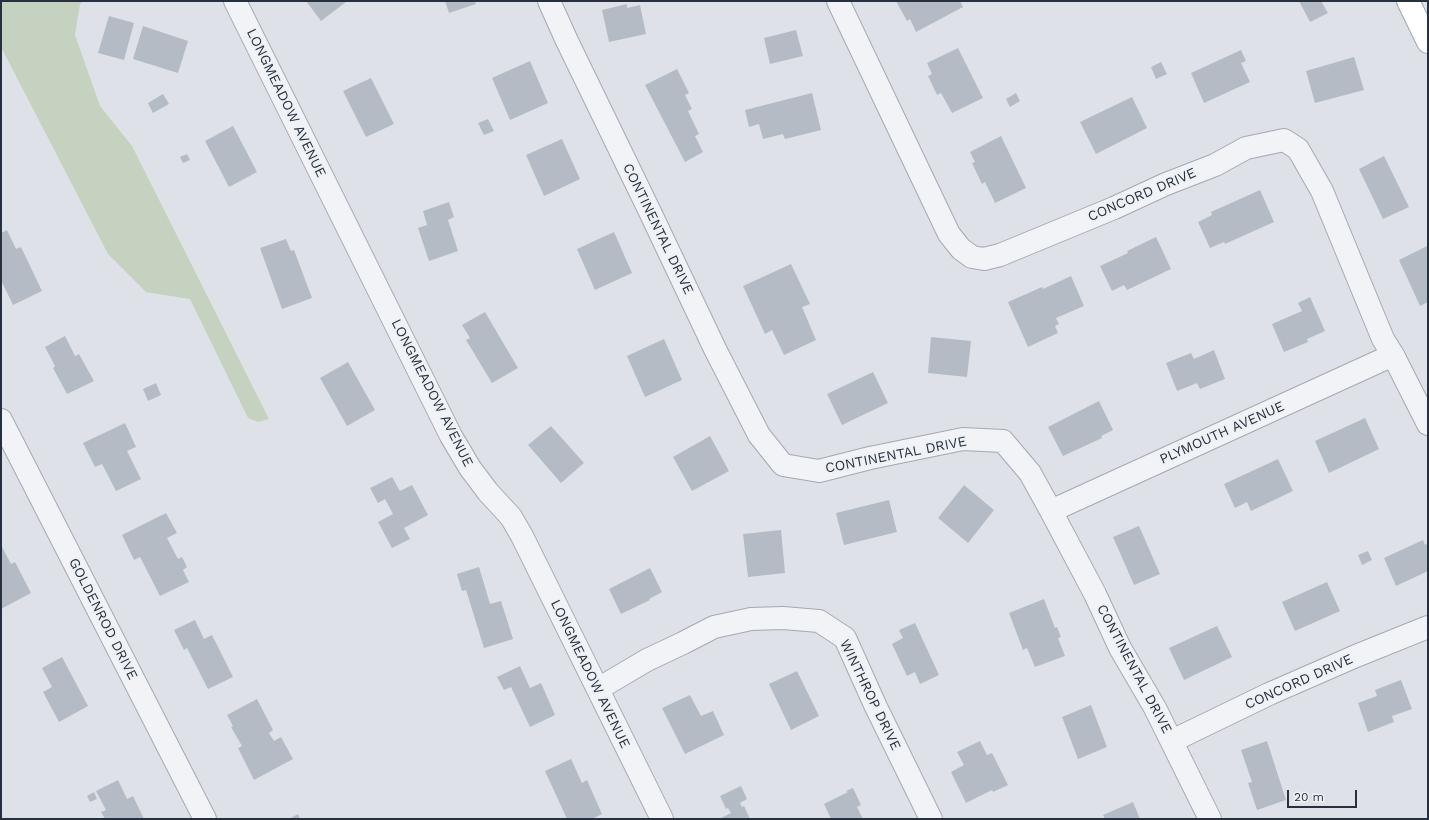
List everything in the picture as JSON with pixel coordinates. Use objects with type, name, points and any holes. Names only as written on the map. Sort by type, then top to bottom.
[{"type":"main road","points":[[1408,1],[1428,42]]},
{"type":"street","name":"LONGMEADOW AVENUE","points":[[235,1],[451,436],[470,468],[488,492],[511,517],[662,819]]},
{"type":"street","name":"CONTINENTAL DRIVE","points":[[549,1],[718,356],[759,435],[782,465],[819,470],[963,439],[1002,442],[1030,473],[1051,510],[1091,587],[1120,648],[1155,708],[1172,741],[1210,819]]},
{"type":"street","name":"CONCORD DRIVE","points":[[838,1],[949,234],[961,249],[972,256],[984,259],[1000,255],[1114,208],[1166,184],[1216,165],[1246,148],[1284,140],[1298,150],[1322,191],[1383,339],[1393,355],[1428,424]]},
{"type":"street","name":"PLYMOUTH AVENUE","points":[[1051,510],[1393,355]]},
{"type":"street","name":"GOLDENROD DRIVE","points":[[1,420],[205,819]]},
{"type":"street","name":"WINTHROP DRIVE","points":[[598,689],[647,660],[714,627],[751,619],[783,618],[819,621],[845,638],[876,707],[931,819]]},
{"type":"street","name":"CONCORD DRIVE","points":[[1172,741],[1284,688],[1356,656],[1428,627]]},
{"type":"green space","points":[[1,1],[83,1],[80,4],[75,35],[100,106],[132,146],[269,419],[258,422],[248,418],[190,299],[146,292],[108,254],[1,47]]},
{"type":"building","points":[[306,1],[345,1],[346,2],[321,21]]},
{"type":"building","points":[[445,1],[474,1],[476,4],[449,13]]},
{"type":"building","points":[[896,1],[960,1],[963,7],[916,32],[910,19],[907,21]]},
{"type":"building","points":[[1299,1],[1321,1],[1328,13],[1310,22]]},
{"type":"building","points":[[627,4],[627,8],[640,5],[646,34],[609,42],[602,10]]},
{"type":"building","points":[[109,16],[134,23],[124,60],[98,53]]},
{"type":"building","points":[[143,26],[188,41],[178,73],[133,59]]},
{"type":"building","points":[[796,30],[803,56],[770,64],[764,38]]},
{"type":"building","points":[[958,48],[983,98],[952,113],[941,93],[937,95],[928,76],[932,74],[927,63]]},
{"type":"building","points":[[1241,50],[1246,61],[1241,63],[1250,82],[1204,103],[1191,73]]},
{"type":"building","points":[[1354,57],[1364,90],[1315,103],[1306,71]]},
{"type":"building","points":[[530,61],[548,103],[510,120],[492,78]]},
{"type":"building","points":[[1161,62],[1167,74],[1156,79],[1151,67]]},
{"type":"building","points":[[677,69],[689,93],[685,95],[692,109],[688,111],[699,134],[695,136],[703,152],[685,162],[645,85]]},
{"type":"building","points":[[371,78],[394,124],[366,137],[343,91]]},
{"type":"building","points":[[812,93],[821,130],[785,139],[783,134],[763,139],[759,124],[749,127],[745,110]]},
{"type":"building","points":[[1016,93],[1020,101],[1010,107],[1006,99]]},
{"type":"building","points":[[163,94],[169,104],[153,113],[148,103]]},
{"type":"building","points":[[1132,97],[1147,128],[1096,154],[1080,122]]},
{"type":"building","points":[[488,119],[494,131],[484,135],[478,123]]},
{"type":"building","points":[[233,126],[257,172],[229,187],[205,141]]},
{"type":"building","points":[[1001,136],[1026,188],[995,203],[985,182],[982,184],[972,163],[975,162],[970,152]]},
{"type":"building","points":[[562,139],[580,179],[544,196],[526,155]]},
{"type":"building","points":[[187,154],[190,160],[183,163],[180,157]]},
{"type":"building","points":[[1384,156],[1409,207],[1383,219],[1359,169]]},
{"type":"building","points":[[1260,190],[1274,222],[1225,244],[1224,242],[1210,248],[1198,222],[1212,215],[1211,212]]},
{"type":"building","points":[[449,202],[454,217],[448,220],[458,251],[429,261],[418,228],[427,225],[423,211]]},
{"type":"building","points":[[7,230],[16,249],[21,247],[42,291],[13,305],[1,280],[1,233]]},
{"type":"building","points":[[614,232],[632,273],[595,290],[577,249]]},
{"type":"building","points":[[1156,237],[1171,269],[1127,290],[1124,285],[1112,291],[1100,266],[1128,253],[1127,251]]},
{"type":"building","points":[[286,239],[291,251],[294,250],[312,298],[282,309],[260,248]]},
{"type":"building","points":[[1427,246],[1428,302],[1420,306],[1399,260]]},
{"type":"building","points":[[791,264],[810,304],[802,307],[816,340],[784,355],[772,330],[765,334],[743,286]]},
{"type":"building","points":[[1071,276],[1084,306],[1056,318],[1059,324],[1055,326],[1058,333],[1028,347],[1008,302],[1042,287],[1043,289]]},
{"type":"building","points":[[1310,297],[1325,331],[1307,339],[1308,342],[1284,352],[1272,324],[1302,311],[1298,303]]},
{"type":"building","points":[[485,312],[518,368],[492,383],[466,340],[470,338],[462,325]]},
{"type":"building","points":[[65,336],[75,356],[79,354],[94,381],[67,394],[53,368],[55,366],[45,347]]},
{"type":"building","points":[[931,337],[971,341],[967,377],[928,373]]},
{"type":"building","points":[[664,339],[682,380],[645,397],[627,356]]},
{"type":"building","points":[[1214,350],[1225,379],[1200,389],[1197,383],[1177,391],[1166,363],[1191,353],[1194,359]]},
{"type":"building","points":[[348,362],[375,410],[347,426],[320,378]]},
{"type":"building","points":[[873,372],[888,403],[842,425],[827,394]]},
{"type":"building","points":[[156,383],[161,395],[148,401],[143,389]]},
{"type":"building","points":[[1099,401],[1113,430],[1101,436],[1102,438],[1063,456],[1048,427]]},
{"type":"building","points":[[1365,418],[1379,449],[1329,473],[1315,441]]},
{"type":"building","points":[[125,423],[136,447],[127,451],[141,479],[116,491],[102,464],[95,467],[83,443]]},
{"type":"building","points":[[551,426],[584,463],[561,483],[528,445]]},
{"type":"building","points":[[710,436],[729,471],[692,491],[673,457]]},
{"type":"building","points":[[1278,459],[1293,491],[1251,511],[1247,502],[1235,508],[1224,484]]},
{"type":"building","points":[[392,477],[400,491],[412,485],[428,515],[404,528],[410,539],[392,548],[378,522],[393,514],[385,499],[378,503],[370,488]]},
{"type":"building","points":[[964,485],[994,510],[968,543],[938,518]]},
{"type":"building","points":[[889,500],[897,532],[844,545],[836,513]]},
{"type":"building","points":[[166,513],[177,533],[167,538],[178,559],[182,557],[187,567],[183,570],[189,582],[160,596],[140,557],[134,560],[122,535]]},
{"type":"building","points":[[1139,526],[1160,574],[1134,585],[1113,537]]},
{"type":"building","points":[[781,530],[785,573],[748,577],[743,534]]},
{"type":"building","points":[[1423,540],[1425,545],[1428,543],[1428,571],[1396,586],[1384,558]]},
{"type":"building","points":[[1,545],[11,564],[15,562],[31,593],[1,609]]},
{"type":"building","points":[[1368,551],[1372,560],[1362,565],[1358,555]]},
{"type":"building","points":[[479,567],[490,604],[501,601],[513,639],[484,648],[466,590],[462,591],[457,574]]},
{"type":"building","points":[[650,568],[662,592],[649,599],[650,600],[621,614],[609,589]]},
{"type":"building","points":[[1327,582],[1340,611],[1295,631],[1282,602]]},
{"type":"building","points":[[1044,599],[1055,628],[1057,627],[1061,637],[1058,638],[1065,656],[1035,667],[1027,648],[1023,650],[1009,613]]},
{"type":"building","points":[[195,620],[204,639],[212,635],[233,677],[208,689],[187,648],[184,650],[174,630]]},
{"type":"building","points":[[915,623],[939,675],[920,684],[915,672],[907,676],[892,644],[903,638],[899,630]]},
{"type":"building","points":[[1217,626],[1232,657],[1184,680],[1169,648]]},
{"type":"building","points":[[62,657],[88,706],[59,722],[43,692],[52,687],[42,668]]},
{"type":"building","points":[[520,666],[530,688],[541,683],[555,715],[530,727],[511,687],[504,690],[497,677]]},
{"type":"building","points":[[797,671],[819,716],[791,730],[769,684]]},
{"type":"building","points":[[1401,680],[1412,709],[1392,716],[1394,722],[1368,732],[1358,703],[1377,696],[1375,690]]},
{"type":"building","points":[[690,695],[701,716],[713,711],[724,735],[685,754],[662,708]]},
{"type":"building","points":[[257,699],[273,730],[269,733],[274,741],[281,737],[293,759],[254,780],[238,748],[242,746],[231,727],[233,726],[227,715]]},
{"type":"building","points":[[1091,705],[1107,747],[1078,759],[1062,717]]},
{"type":"building","points":[[980,741],[987,755],[992,753],[1008,785],[993,792],[992,790],[966,803],[951,772],[964,765],[957,752]]},
{"type":"building","points":[[1267,741],[1286,800],[1257,810],[1248,783],[1252,782],[1241,750]]},
{"type":"building","points":[[571,759],[582,783],[587,780],[602,814],[592,819],[567,819],[545,771]]},
{"type":"building","points":[[118,780],[127,799],[133,796],[144,819],[105,819],[101,812],[106,810],[96,791]]},
{"type":"building","points":[[741,786],[747,799],[740,803],[742,807],[744,806],[750,819],[719,819],[731,813],[728,808],[726,809],[720,796]]},
{"type":"building","points":[[853,788],[861,805],[857,807],[863,819],[831,819],[824,804]]},
{"type":"building","points":[[94,792],[97,799],[90,802],[87,796]]},
{"type":"building","points":[[1133,802],[1140,819],[1105,819],[1103,815]]},
{"type":"building","points":[[298,814],[300,819],[289,819]]}]
